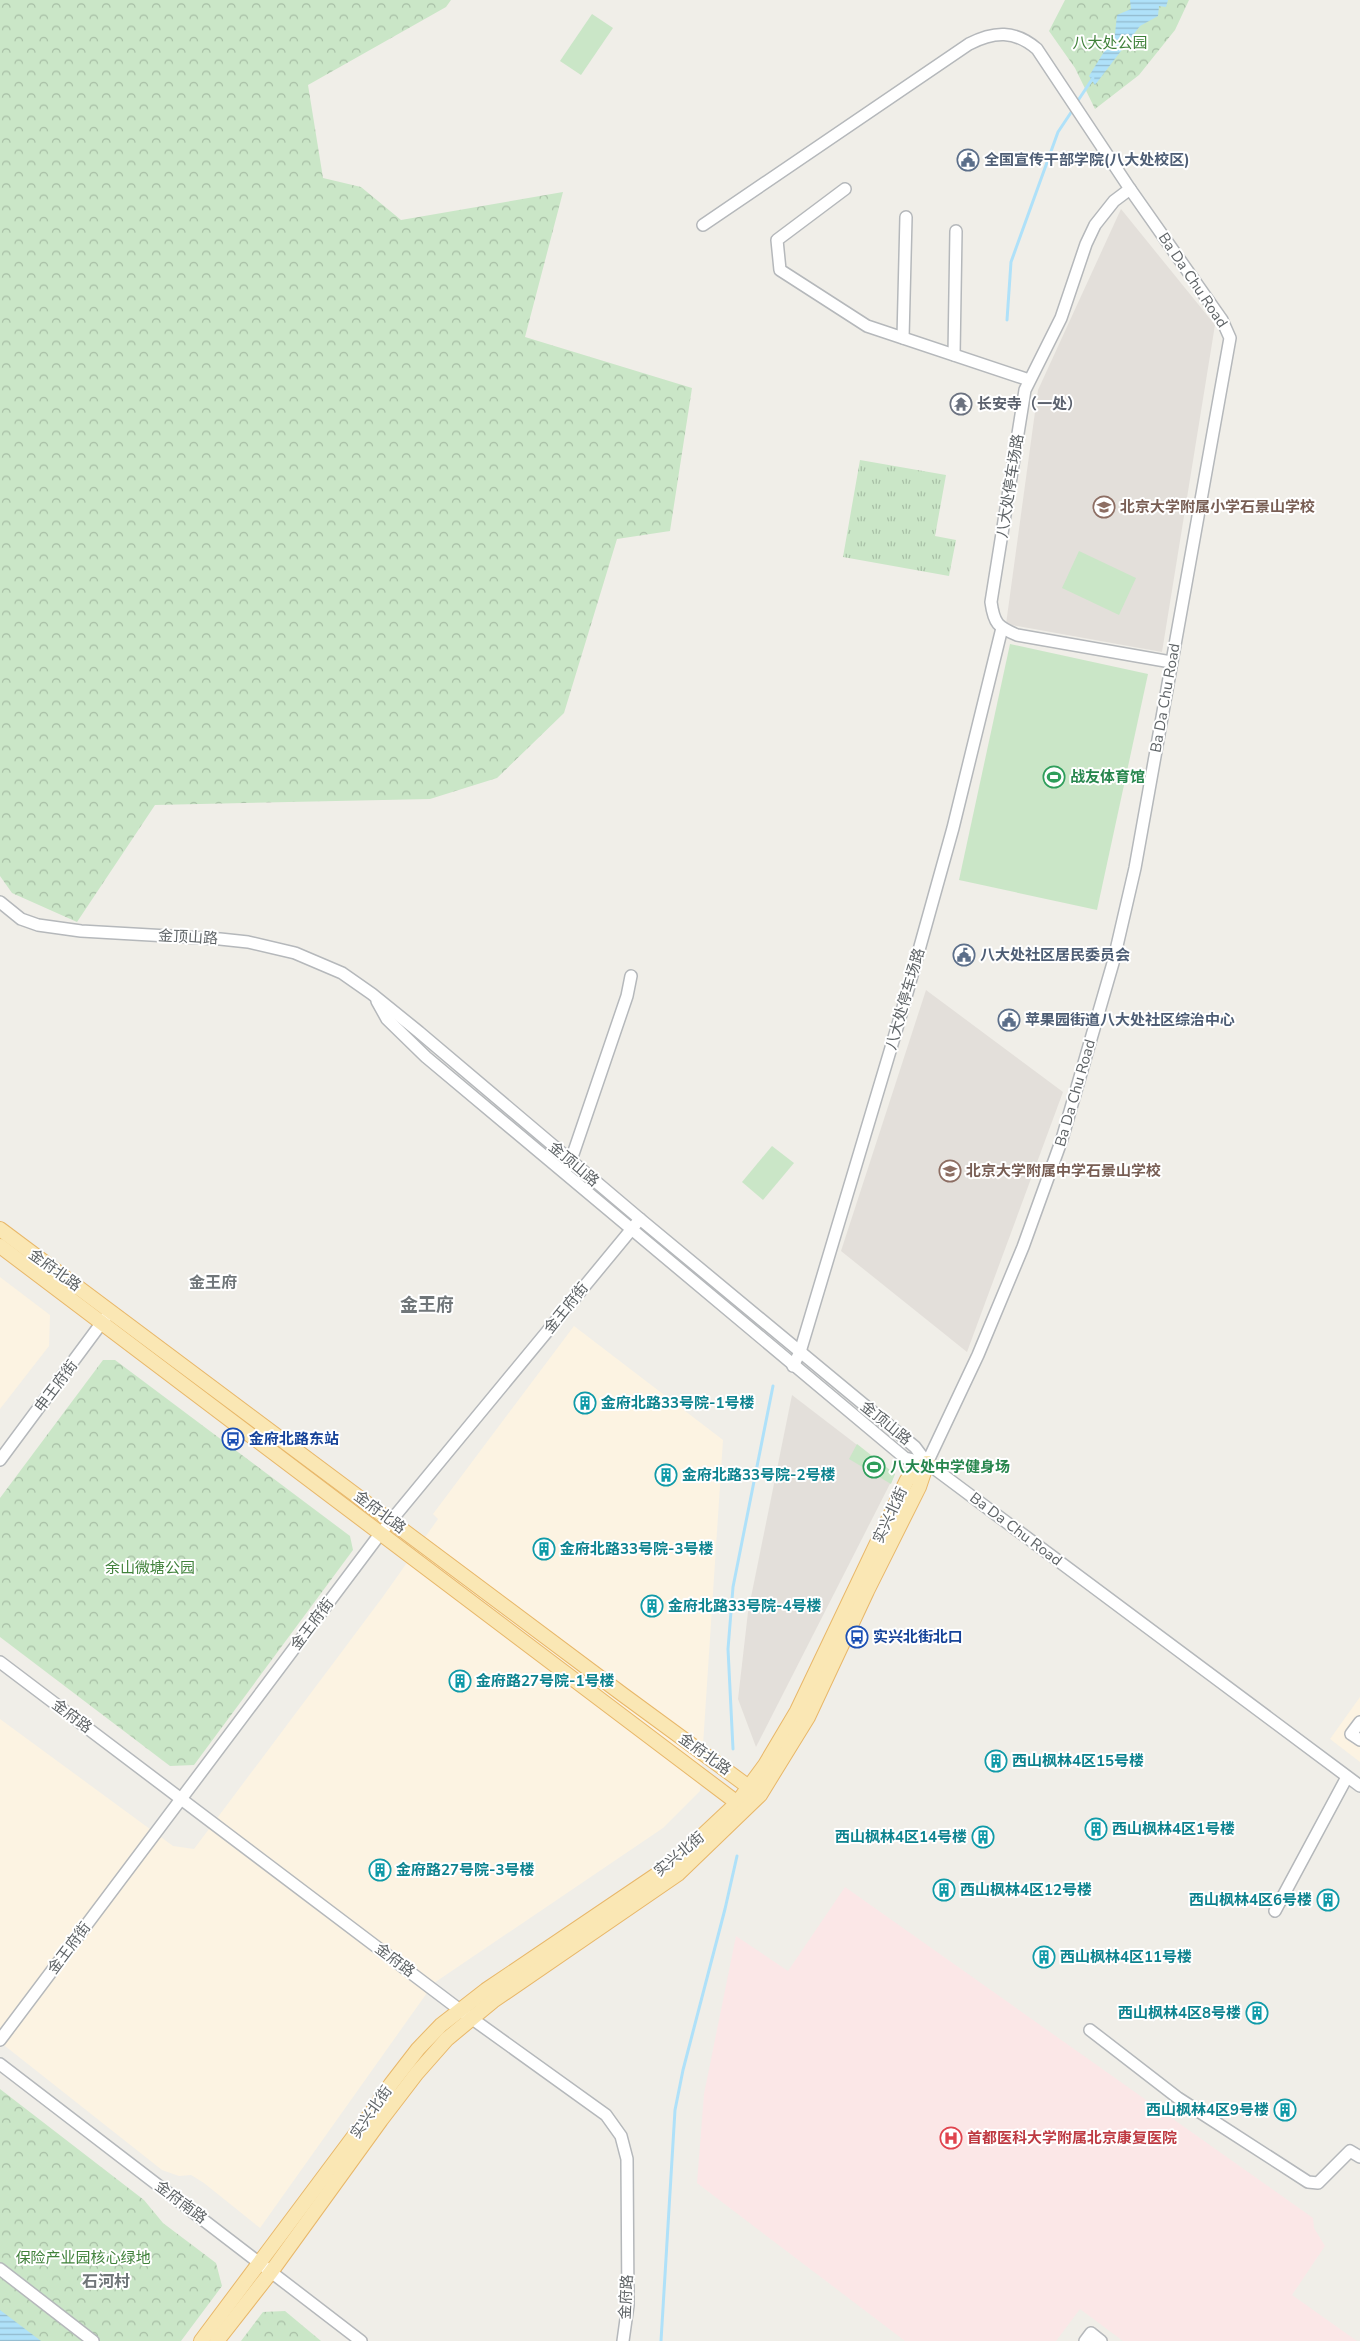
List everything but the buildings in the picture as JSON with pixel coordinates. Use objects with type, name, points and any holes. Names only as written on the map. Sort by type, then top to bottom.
[{"type":"main road","name":"金府北路","points":[[0,1228],[622,1694],[755,1791]]},
{"type":"main road","name":"金府北路","points":[[0,1246],[742,1806]]},
{"type":"main road","name":"实兴北街","points":[[218,2341],[411,2081],[486,1990],[671,1865],[742,1806],[755,1791],[797,1711],[907,1480],[927,1463]]},
{"type":"main road","name":"实兴北街","points":[[201,2341],[396,2077],[436,2031],[466,2014]]},
{"type":"street","name":"Ba Da Chu Road","points":[[703,225],[953,54],[982,37],[1017,36],[1026,40],[1036,49],[1130,189],[1222,320],[1228,333],[1229,344],[1135,868],[1113,964],[1062,1139],[1023,1247],[978,1355],[927,1463],[1360,1786]]},
{"type":"street","points":[[845,189],[777,240],[780,270],[867,326],[1030,380]]},
{"type":"street","name":"八大处停车场路","points":[[793,1366],[800,1352],[902,1011],[950,838],[1002,628],[993,618],[991,602],[1025,390],[1061,318],[1086,244],[1105,211],[1114,201],[1130,189]]},
{"type":"street","points":[[903,338],[906,217]]},
{"type":"street","points":[[954,355],[956,231]]},
{"type":"street","points":[[1002,628],[1017,635],[1171,662]]},
{"type":"street","name":"金顶山路","points":[[0,902],[21,919],[38,925],[81,932],[220,939],[268,946],[320,963],[342,974],[372,994],[915,1447],[927,1463]]},
{"type":"street","points":[[565,1174],[627,996],[631,976]]},
{"type":"street","name":"金顶山路","points":[[372,994],[387,1019],[426,1057],[630,1230],[905,1458],[927,1463]]},
{"type":"street","name":"金王府街","points":[[0,2040],[380,1534],[640,1219]]},
{"type":"street","name":"申王府街","points":[[0,1460],[111,1311]]},
{"type":"street","name":"金府路","points":[[0,1662],[466,2014],[606,2115],[621,2136],[626,2158],[628,2295],[623,2341]]},
{"type":"street","points":[[1360,1722],[1351,1734],[1360,1740]]},
{"type":"street","points":[[1275,1911],[1347,1777]]},
{"type":"street","points":[[1090,2030],[1178,2098],[1308,2182],[1318,2183],[1350,2151],[1360,2156]]},
{"type":"street","name":"金府南路","points":[[0,2064],[361,2341]]},
{"type":"street","points":[[0,2269],[92,2341]]},
{"type":"street","points":[[1088,2337],[1101,2341]]},
{"type":"shaded area","name":"北京大学附属小学石景山学校","points":[[1121,209],[1215,325],[1162,652],[1006,624],[1038,390]]},
{"type":"shaded area","name":"北京大学附属中学石景山学校","points":[[926,990],[1063,1092],[967,1352],[841,1251]]},
{"type":"shaded area","points":[[0,1277],[50,1315],[49,1346],[0,1409]]},
{"type":"shaded area","points":[[574,1326],[723,1440],[700,1791],[663,1828],[434,1983],[260,2228],[204,2183],[191,2175],[179,2176],[162,2170],[0,2042],[0,1719],[173,1846],[194,1849],[382,1598],[438,1519],[433,1514]]},
{"type":"shaded area","points":[[792,1395],[895,1474],[756,1747],[738,1699],[748,1612]]},
{"type":"shaded area","points":[[1360,1697],[1360,1762],[1330,1739]]},
{"type":"shaded area","name":"首都医科大学附属北京康复医院","points":[[845,1887],[1313,2218],[1314,2228],[1325,2246],[1292,2295],[1357,2341],[1123,2341],[1080,2309],[1056,2341],[905,2341],[697,2183],[704,2094],[736,1936],[788,1971]]},
{"type":"green space","points":[[0,0],[451,0],[446,7],[308,85],[323,178],[361,187],[401,220],[563,192],[525,337],[692,388],[670,531],[617,539],[564,713],[497,778],[430,799],[155,805],[77,922],[12,893],[0,876]]},
{"type":"green space","name":"八大处公园","points":[[1065,0],[1189,0],[1175,30],[1139,75],[1095,109],[1075,68],[1049,31]]},
{"type":"green space","points":[[592,14],[613,28],[581,75],[560,61]]},
{"type":"green space","points":[[860,460],[946,475],[935,536],[956,540],[949,576],[843,557]]},
{"type":"green space","points":[[1079,551],[1136,578],[1119,615],[1062,588]]},
{"type":"green space","name":"战友体育馆","points":[[1010,644],[1148,674],[1097,910],[959,880]]},
{"type":"green space","points":[[772,1146],[794,1163],[763,1200],[742,1182]]},
{"type":"green space","name":"余山微塘公园","points":[[103,1360],[115,1360],[350,1536],[353,1550],[194,1765],[170,1766],[0,1637],[0,1498]]},
{"type":"green space","name":"八大处中学健身场","points":[[857,1444],[895,1474],[891,1484],[849,1459]]},
{"type":"green space","name":"保险产业园核心绿地","points":[[0,2089],[144,2200],[163,2223],[216,2263],[222,2286],[181,2341],[0,2341]]},
{"type":"green space","points":[[285,2311],[321,2341],[241,2341],[263,2312]]},
{"type":"water","points":[[1130,0],[1168,0],[1166,7],[1159,6],[1158,16],[1140,26],[1095,85],[1089,76],[1115,34],[1117,15],[1131,9]]},
{"type":"water","points":[[0,2310],[41,2341],[0,2341]]},
{"type":"waterway","points":[[1077,102],[1093,78]]},
{"type":"waterway","points":[[1007,320],[1011,262],[1058,132],[1074,108]]},
{"type":"waterway","points":[[733,1749],[728,1649],[733,1587],[773,1386]]},
{"type":"waterway","points":[[661,2341],[675,2110],[683,2070],[737,1856]]},
{"type":"place","name":"全国宣传干部学院(八大处校区)","points":[[968,160]]},
{"type":"place","name":"长安寺（一处）","points":[[961,404]]},
{"type":"place","name":"北京大学附属小学石景山学校","points":[[1104,507]]},
{"type":"place","name":"战友体育馆","points":[[1054,777]]},
{"type":"place","name":"八大处社区居民委员会","points":[[964,955]]},
{"type":"place","name":"苹果园街道八大处社区综治中心","points":[[1009,1020]]},
{"type":"place","name":"北京大学附属中学石景山学校","points":[[950,1171]]},
{"type":"place","name":"金府北路33号院-1号楼","points":[[585,1403]]},
{"type":"place","name":"金府北路东站","points":[[233,1439]]},
{"type":"place","name":"八大处中学健身场","points":[[874,1467]]},
{"type":"place","name":"金府北路33号院-2号楼","points":[[666,1475]]},
{"type":"place","name":"金府北路33号院-3号楼","points":[[544,1549]]},
{"type":"place","name":"金府北路33号院-4号楼","points":[[652,1606]]},
{"type":"place","name":"实兴北街北口","points":[[857,1637]]},
{"type":"place","name":"金府路27号院-1号楼","points":[[460,1681]]},
{"type":"place","name":"西山枫林4区15号楼","points":[[996,1761]]},
{"type":"place","name":"西山枫林4区1号楼","points":[[1096,1829]]},
{"type":"place","name":"西山枫林4区14号楼","points":[[983,1837]]},
{"type":"place","name":"金府路27号院-3号楼","points":[[380,1870]]},
{"type":"place","name":"西山枫林4区12号楼","points":[[944,1890]]},
{"type":"place","name":"西山枫林4区6号楼","points":[[1328,1900]]},
{"type":"place","name":"西山枫林4区11号楼","points":[[1044,1957]]},
{"type":"place","name":"西山枫林4区8号楼","points":[[1257,2013]]},
{"type":"place","name":"西山枫林4区9号楼","points":[[1285,2110]]},
{"type":"place","name":"首都医科大学附属北京康复医院","points":[[951,2138]]},
{"type":"district","name":"金王府","points":[[213,1283]]},
{"type":"district","name":"金王府","points":[[427,1305]]},
{"type":"district","name":"石河村","points":[[106,2282]]}]
